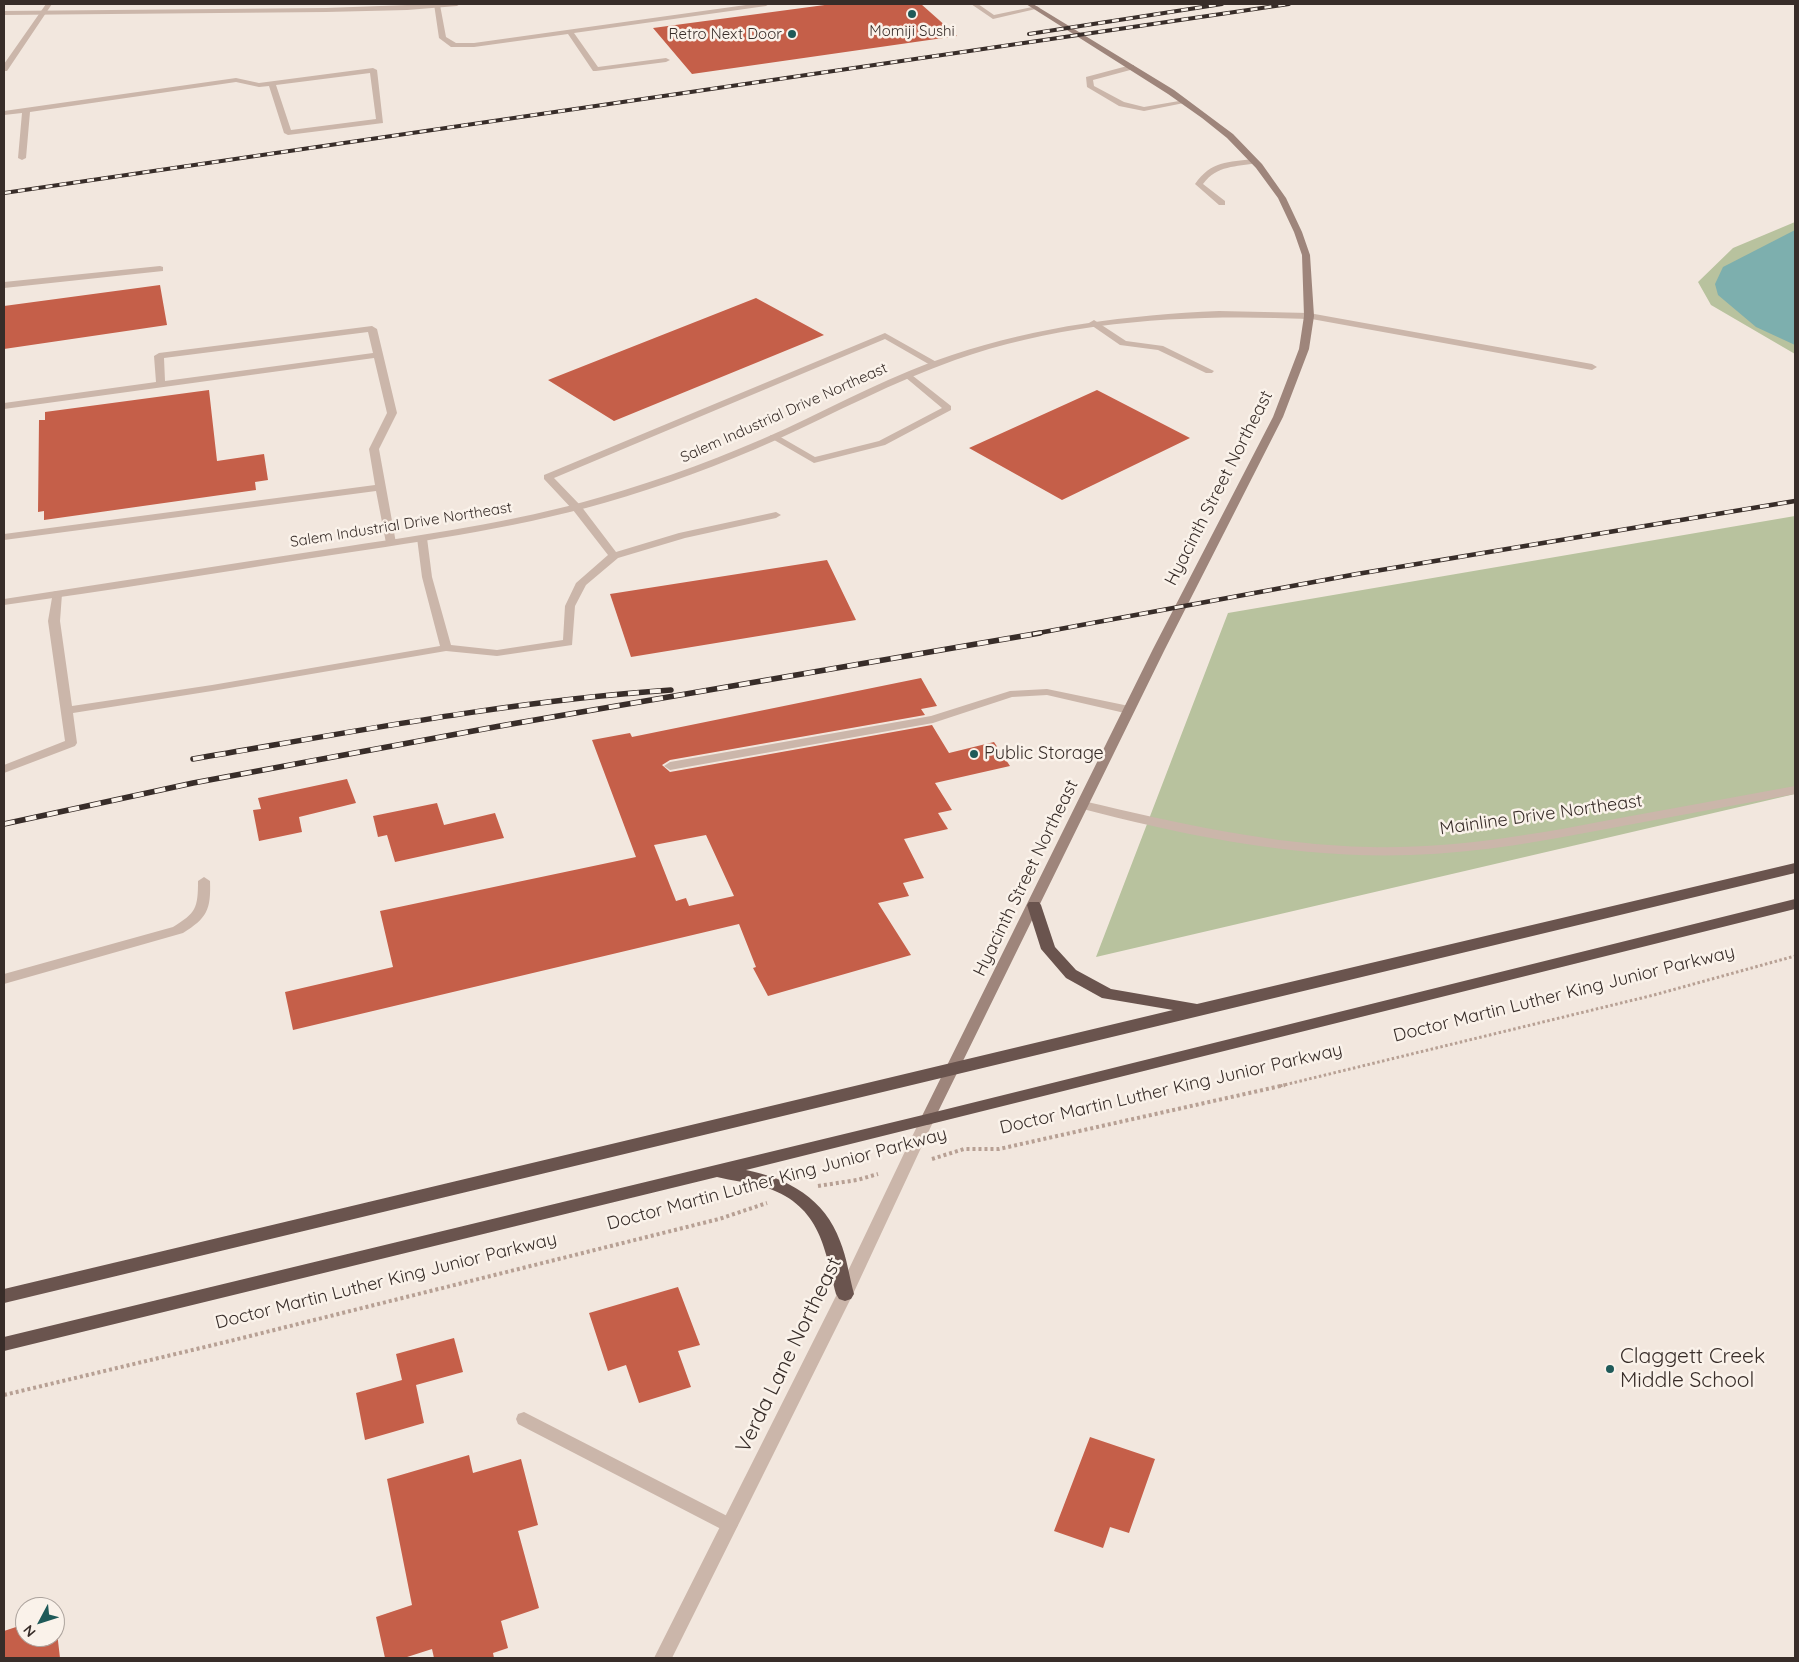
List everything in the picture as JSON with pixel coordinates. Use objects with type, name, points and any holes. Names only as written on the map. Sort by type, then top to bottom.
[{"type":"highway","points":[[4,1296],[1795,868]]},
{"type":"highway","name":"Doctor Martin Luther King Junior Parkway","points":[[4,1344],[927,1120],[1795,904]]},
{"type":"highway","points":[[1034,905],[1048,949],[1071,974],[1107,994],[1200,1009]]},
{"type":"highway","points":[[712,1171],[748,1176],[796,1194],[816,1212],[830,1235],[845,1294]]},
{"type":"main road","name":"Hyacinth Street Northeast","points":[[950,1070],[1034,905],[1129,710],[1278,417],[1304,349],[1310,316],[1306,255],[1298,232],[1273,184],[1254,162],[1230,136],[1185,102],[1036,5]]},
{"type":"main road","name":"Verda Lane Northeast","points":[[927,1120],[950,1070]]},
{"type":"street","points":[[4,69],[49,4]]},
{"type":"street","points":[[4,13],[457,4]]},
{"type":"street","points":[[438,5],[443,38],[454,45],[474,46],[766,4]]},
{"type":"street","points":[[974,4],[992,17],[1036,5]]},
{"type":"street","points":[[570,32],[596,69],[666,60]]},
{"type":"street","points":[[1131,67],[1089,79],[1091,87],[1122,104],[1144,109],[1185,102]]},
{"type":"street","points":[[4,113],[236,80],[259,85],[272,83],[373,70],[380,121],[288,133],[272,83]]},
{"type":"street","points":[[22,158],[26,110]]},
{"type":"street","points":[[1222,203],[1199,184],[1206,173],[1227,164],[1254,162]]},
{"type":"street","points":[[4,285],[160,269]]},
{"type":"street","name":"Salem Industrial Drive Northeast","points":[[4,602],[422,538],[541,517],[577,508],[677,476],[774,437],[935,364],[988,346],[1033,334],[1094,323],[1177,314],[1251,313],[1310,316],[1592,367]]},
{"type":"street","points":[[1094,323],[1123,343],[1160,348],[1210,371]]},
{"type":"street","points":[[161,384],[159,356],[372,329],[392,413],[374,449],[391,543]]},
{"type":"street","points":[[614,556],[577,508],[548,477],[886,336],[935,364]]},
{"type":"street","points":[[4,406],[378,355]]},
{"type":"street","points":[[774,437],[814,460],[882,443],[948,408],[908,375]]},
{"type":"street","points":[[4,537],[381,487]]},
{"type":"street","points":[[66,710],[212,688],[446,648],[497,653],[568,643],[570,606],[581,583],[614,556],[683,535],[776,515]]},
{"type":"street","points":[[422,538],[426,577],[446,648]]},
{"type":"street","points":[[4,769],[71,743],[54,621],[57,594]]},
{"type":"street","points":[[670,766],[932,719],[1010,694],[1046,692],[1129,710]]},
{"type":"street","name":"Mainline Drive Northeast","points":[[1083,805],[1167,825],[1244,839],[1336,849],[1410,851],[1485,845],[1566,833],[1795,790]]},
{"type":"street","points":[[4,978],[178,930],[194,920],[204,906],[204,881]]},
{"type":"street","name":"Verda Lane Northeast","points":[[664,1658],[845,1294],[927,1120]]},
{"type":"street","points":[[524,1419],[729,1525]]},
{"type":"path","name":"Doctor Martin Luther King Junior Parkway","points":[[4,1395],[230,1341],[719,1219],[818,1186],[857,1180],[964,1149],[999,1149],[1265,1090],[1654,995],[1795,956]]},
{"type":"green space","points":[[1795,222],[1795,354],[1711,305],[1698,282],[1733,248]]},
{"type":"green space","points":[[1795,516],[1795,794],[1096,957],[1228,613]]},
{"type":"water","points":[[1795,230],[1795,345],[1756,327],[1718,295],[1715,284],[1723,267]]},
{"type":"building","points":[[832,4],[921,4],[957,36],[692,74],[653,28]]},
{"type":"building","points":[[160,285],[167,325],[4,349],[4,306]]},
{"type":"building","points":[[756,298],[824,335],[614,421],[548,380]]},
{"type":"building","points":[[209,390],[217,461],[264,454],[268,480],[255,482],[256,490],[44,520],[44,511],[38,512],[39,420],[45,420],[45,412]]},
{"type":"building","points":[[1097,390],[1190,438],[1062,500],[969,448]]},
{"type":"building","points":[[827,560],[856,620],[631,657],[610,594]]},
{"type":"building","points":[[921,678],[937,706],[921,709],[925,715],[670,760],[662,765],[670,772],[932,725],[949,753],[994,742],[1010,766],[935,783],[952,810],[938,813],[948,829],[904,839],[924,878],[903,883],[909,896],[878,903],[911,955],[768,996],[753,968],[756,967],[739,924],[293,1030],[285,992],[393,967],[380,911],[636,857],[592,740],[630,733],[632,737]],"holes":[[[706,835],[734,896],[689,906],[686,898],[676,901],[654,845]]]},
{"type":"building","points":[[347,779],[356,803],[299,817],[302,832],[259,841],[253,810],[261,809],[258,798]]},
{"type":"building","points":[[437,803],[444,825],[495,813],[504,838],[395,862],[387,835],[378,837],[373,816]]},
{"type":"building","points":[[678,1287],[700,1345],[678,1351],[691,1387],[639,1403],[626,1365],[608,1371],[589,1313]]},
{"type":"building","points":[[454,1338],[463,1372],[416,1385],[424,1423],[365,1440],[356,1393],[402,1380],[396,1354]]},
{"type":"building","points":[[1090,1437],[1155,1459],[1129,1533],[1110,1527],[1103,1548],[1054,1531]]},
{"type":"building","points":[[469,1455],[473,1473],[521,1459],[538,1525],[518,1531],[539,1608],[501,1621],[508,1648],[493,1653],[494,1658],[434,1658],[432,1649],[404,1658],[385,1658],[376,1617],[412,1605],[387,1479]]},
{"type":"building","points":[[15,1627],[15,1647],[59,1647],[60,1658],[4,1658],[4,1631]]},
{"type":"railway","points":[[1029,34],[1222,4]]},
{"type":"railway","points":[[4,193],[1289,4]]},
{"type":"railway","points":[[1033,634],[1357,574],[1795,501]]},
{"type":"railway","points":[[4,824],[193,783],[500,726],[1040,633]]},
{"type":"railway","points":[[193,759],[431,718],[551,702],[671,690]]},
{"type":"place","name":"Momiji Sushi","points":[[912,14]]},
{"type":"place","name":"Retro Next Door","points":[[792,34]]},
{"type":"place","name":"Public Storage","points":[[974,754]]},
{"type":"place","name":"Claggett Creek Middle School","points":[[1610,1369]]}]
